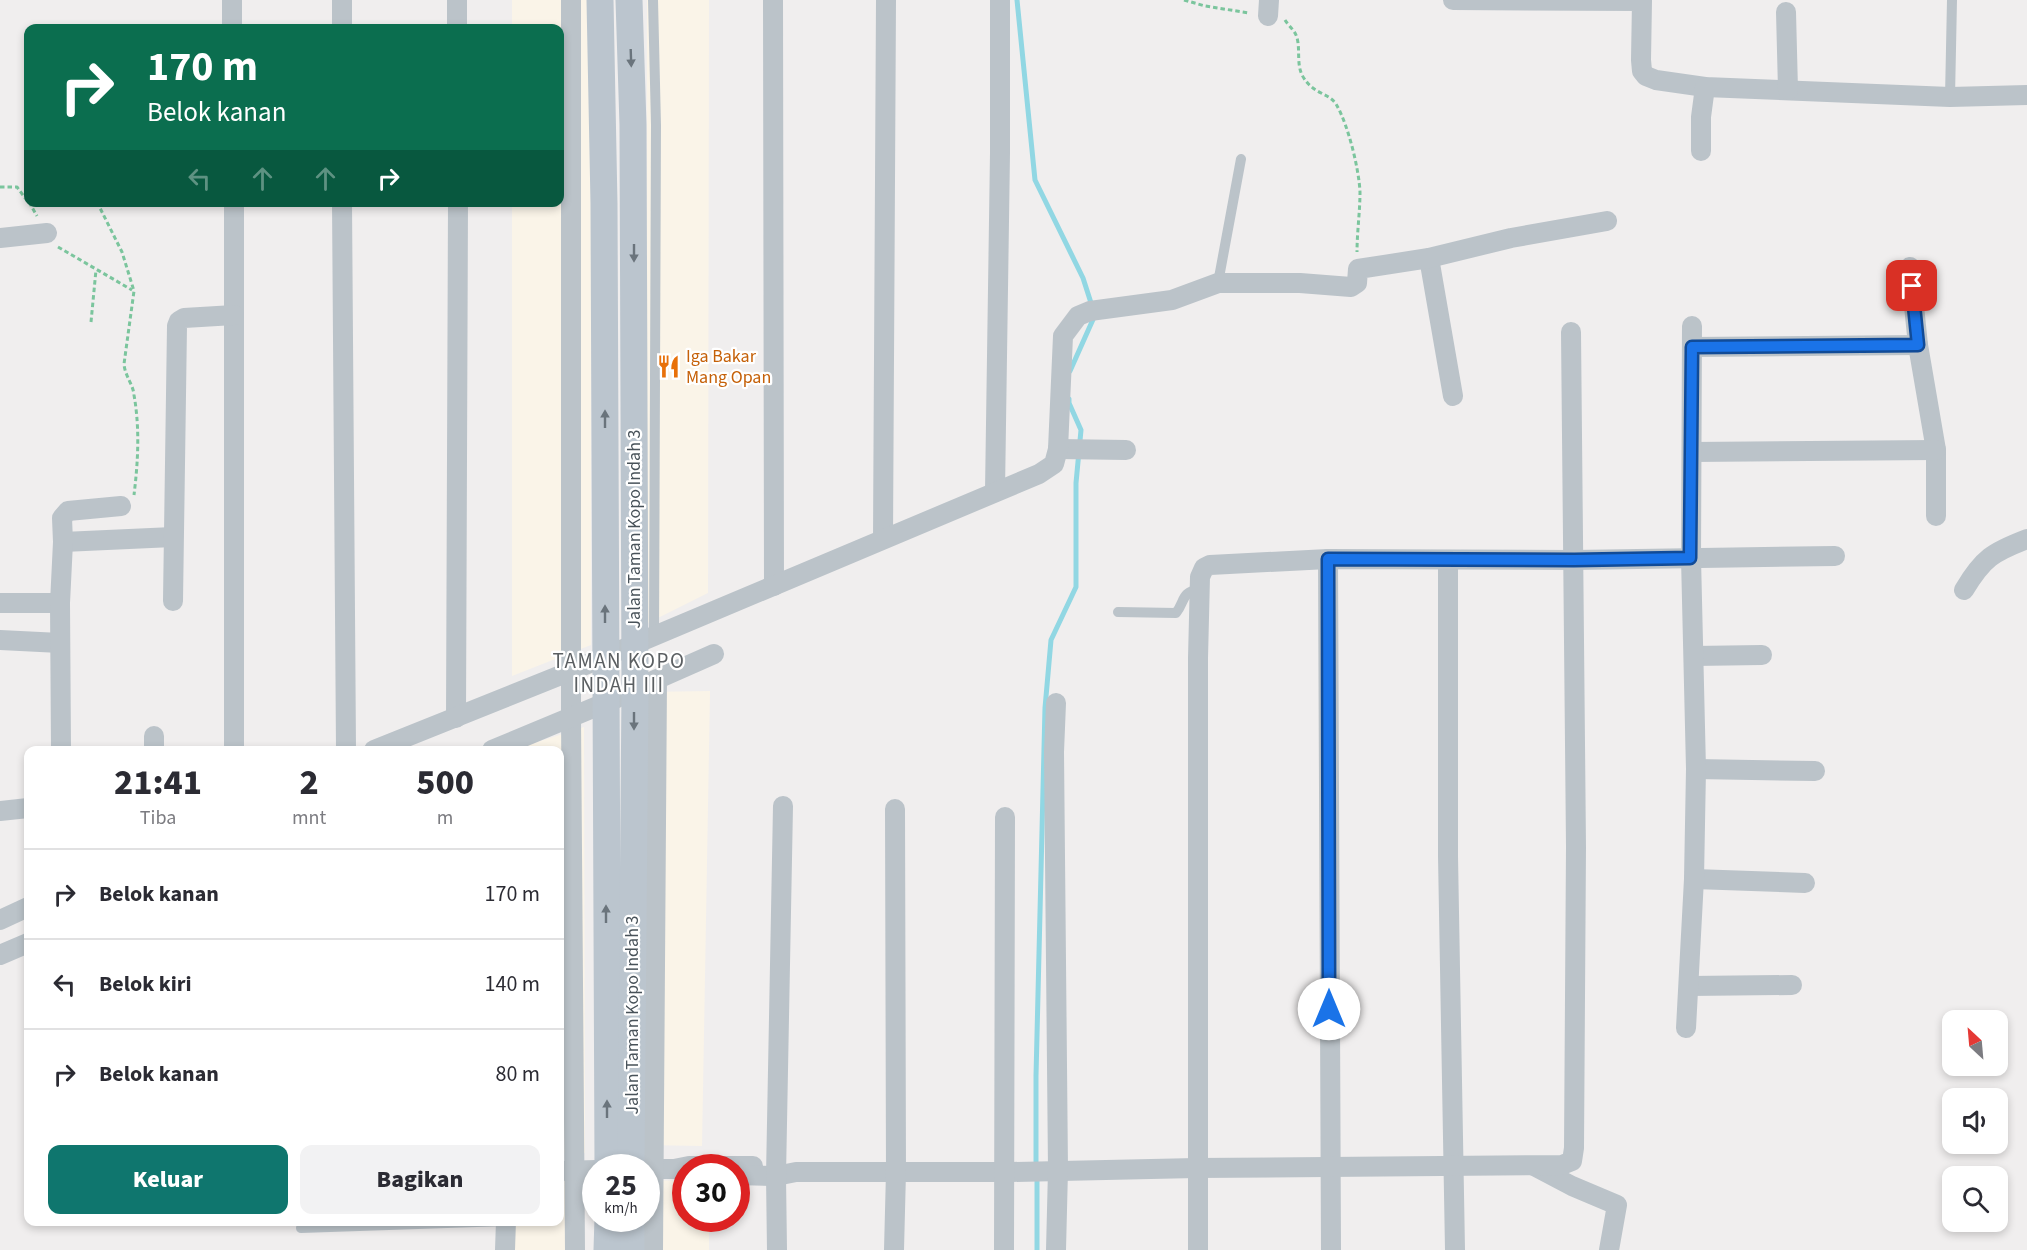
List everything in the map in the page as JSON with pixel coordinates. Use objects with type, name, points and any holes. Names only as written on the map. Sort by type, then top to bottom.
[{"type":"main road","name":"Jalan Taman Kopo Indah 3","points":[[600,0],[604,204],[604,704],[608,1154]]},
{"type":"main road","name":"Jalan Taman Kopo Indah 3","points":[[629,0],[644,125],[644,639],[658,1154]]},
{"type":"main road","points":[[607,1250],[608,1232]]},
{"type":"main road","points":[[631,1232],[631,1250]]},
{"type":"street","points":[[232,0],[232,24]]},
{"type":"street","points":[[342,0],[342,24]]},
{"type":"street","points":[[457,0],[458,24]]},
{"type":"street","points":[[571,0],[571,718],[567,1170],[575,1250]]},
{"type":"street","points":[[773,0],[774,586]]},
{"type":"street","points":[[883,539],[886,0]]},
{"type":"street","points":[[995,492],[1000,0]]},
{"type":"street","points":[[1454,0],[1642,1],[1642,71],[1656,80],[1705,87],[1950,97],[2027,95]]},
{"type":"street","points":[[1786,12],[1788,90]]},
{"type":"street","points":[[1701,151],[1701,117],[1705,87]]},
{"type":"street","points":[[572,203],[604,204]]},
{"type":"street","points":[[234,207],[234,746]]},
{"type":"street","points":[[342,207],[346,746]]},
{"type":"street","points":[[456,718],[458,207]]},
{"type":"street","points":[[384,746],[571,671],[1039,474],[1053,464],[1063,448],[1063,336],[1078,316],[1096,310],[1172,300],[1218,283],[1300,283],[1351,287],[1357,283],[1358,269],[1429,258],[1511,238],[1607,221]]},
{"type":"street","points":[[0,238],[47,233]]},
{"type":"street","points":[[1429,258],[1452,396]]},
{"type":"street","points":[[1910,267],[1918,345],[1936,450],[1936,516]]},
{"type":"street","points":[[173,601],[172,537],[177,326],[184,318],[234,315]]},
{"type":"street","points":[[1686,1028],[1694,879],[1696,769],[1690,558],[1692,326]]},
{"type":"street","points":[[660,1170],[698,1166],[796,1172],[1008,1172],[1562,1165],[1572,1161],[1574,1156],[1576,847],[1571,332]]},
{"type":"street","points":[[1692,347],[1918,345]]},
{"type":"street","points":[[1063,448],[1126,450]]},
{"type":"street","points":[[1692,452],[1936,450]]},
{"type":"street","points":[[61,746],[62,518],[65,512],[122,506]]},
{"type":"street","points":[[63,542],[172,537]]},
{"type":"street","points":[[1964,590],[1974,572],[1986,559],[2002,548],[2027,539]]},
{"type":"street","points":[[1198,1250],[1196,1168],[1197,670],[1201,572],[1210,565],[1328,559],[1574,560],[1835,556]]},
{"type":"street","points":[[1328,559],[1330,1250]]},
{"type":"street","points":[[1448,560],[1448,856],[1455,1250]]},
{"type":"street","points":[[0,603],[60,603]]},
{"type":"street","points":[[0,640],[60,643]]},
{"type":"street","points":[[502,746],[604,704],[714,654]]},
{"type":"street","points":[[1694,656],[1762,655]]},
{"type":"street","points":[[1056,703],[1053,1170],[1056,1250]]},
{"type":"street","points":[[1696,769],[1815,771]]},
{"type":"street","points":[[777,1250],[776,1171],[783,806]]},
{"type":"street","points":[[0,812],[24,809]]},
{"type":"street","points":[[894,1250],[896,1172],[895,809]]},
{"type":"street","points":[[1004,1250],[1008,1172],[1005,817]]},
{"type":"street","points":[[1694,879],[1805,883]]},
{"type":"street","points":[[0,920],[24,909]]},
{"type":"street","points":[[0,955],[24,945]]},
{"type":"street","points":[[1689,986],[1792,985]]},
{"type":"street","points":[[1532,1165],[1572,1186],[1617,1205],[1609,1250]]},
{"type":"street","points":[[750,1174],[776,1171]]},
{"type":"street","points":[[505,1250],[506,1226]]},
{"type":"street","points":[[653,1250],[654,1232]]},
{"type":"lane","points":[[644,125],[653,0]]},
{"type":"lane","points":[[1950,97],[1952,0]]},
{"type":"lane","points":[[1218,283],[1241,159]]},
{"type":"lane","points":[[1118,612],[1176,613],[1185,595],[1190,591],[1200,589]]},
{"type":"lane","points":[[301,1228],[360,1226]]},
{"type":"path","points":[[1184,0],[1205,6],[1269,8],[1296,33],[1300,70],[1307,84],[1315,91],[1333,99],[1342,115],[1349,136],[1360,191],[1357,232],[1358,269]]},
{"type":"path","points":[[0,187],[17,187],[24,197]]},
{"type":"path","points":[[100,207],[122,252],[134,291],[124,371],[134,395],[139,456],[134,495],[132,500],[122,506]]},
{"type":"path","points":[[47,233],[64,251],[134,291]]},
{"type":"path","points":[[91,322],[96,270]]},
{"type":"shaded area","points":[[512,0],[591,0],[591,645],[512,676],[512,207],[564,207],[564,24],[512,24]]},
{"type":"shaded area","points":[[647,0],[709,0],[708,593],[646,624]]},
{"type":"shaded area","points":[[710,691],[702,1146],[643,1145],[646,692]]},
{"type":"shaded area","points":[[584,727],[585,1153],[564,1153],[564,746],[525,746]]},
{"type":"shaded area","points":[[564,1180],[582,1180],[582,1250],[513,1250],[513,1226],[564,1226]]},
{"type":"shaded area","points":[[660,1180],[672,1181],[672,1232],[709,1232],[709,1250],[646,1250],[646,1232],[660,1232]]},
{"type":"waterway","points":[[1017,0],[1035,180],[1083,278],[1092,306]]},
{"type":"waterway","points":[[1070,371],[1095,315]]},
{"type":"waterway","points":[[1036,1167],[1045,708],[1051,640],[1076,587],[1076,483],[1081,430],[1069,399]]},
{"type":"waterway","points":[[1037,1176],[1037,1250]]},
{"type":"place","name":"Iga Bakar Mang Opan","points":[[668,366]]},
{"type":"district","name":"TAMAN KOPO INDAH III","points":[[619,673]]},
{"type":"route","points":[[1329,1009],[1328,559],[1690,558],[1692,347],[1918,345],[1912,286]]}]
